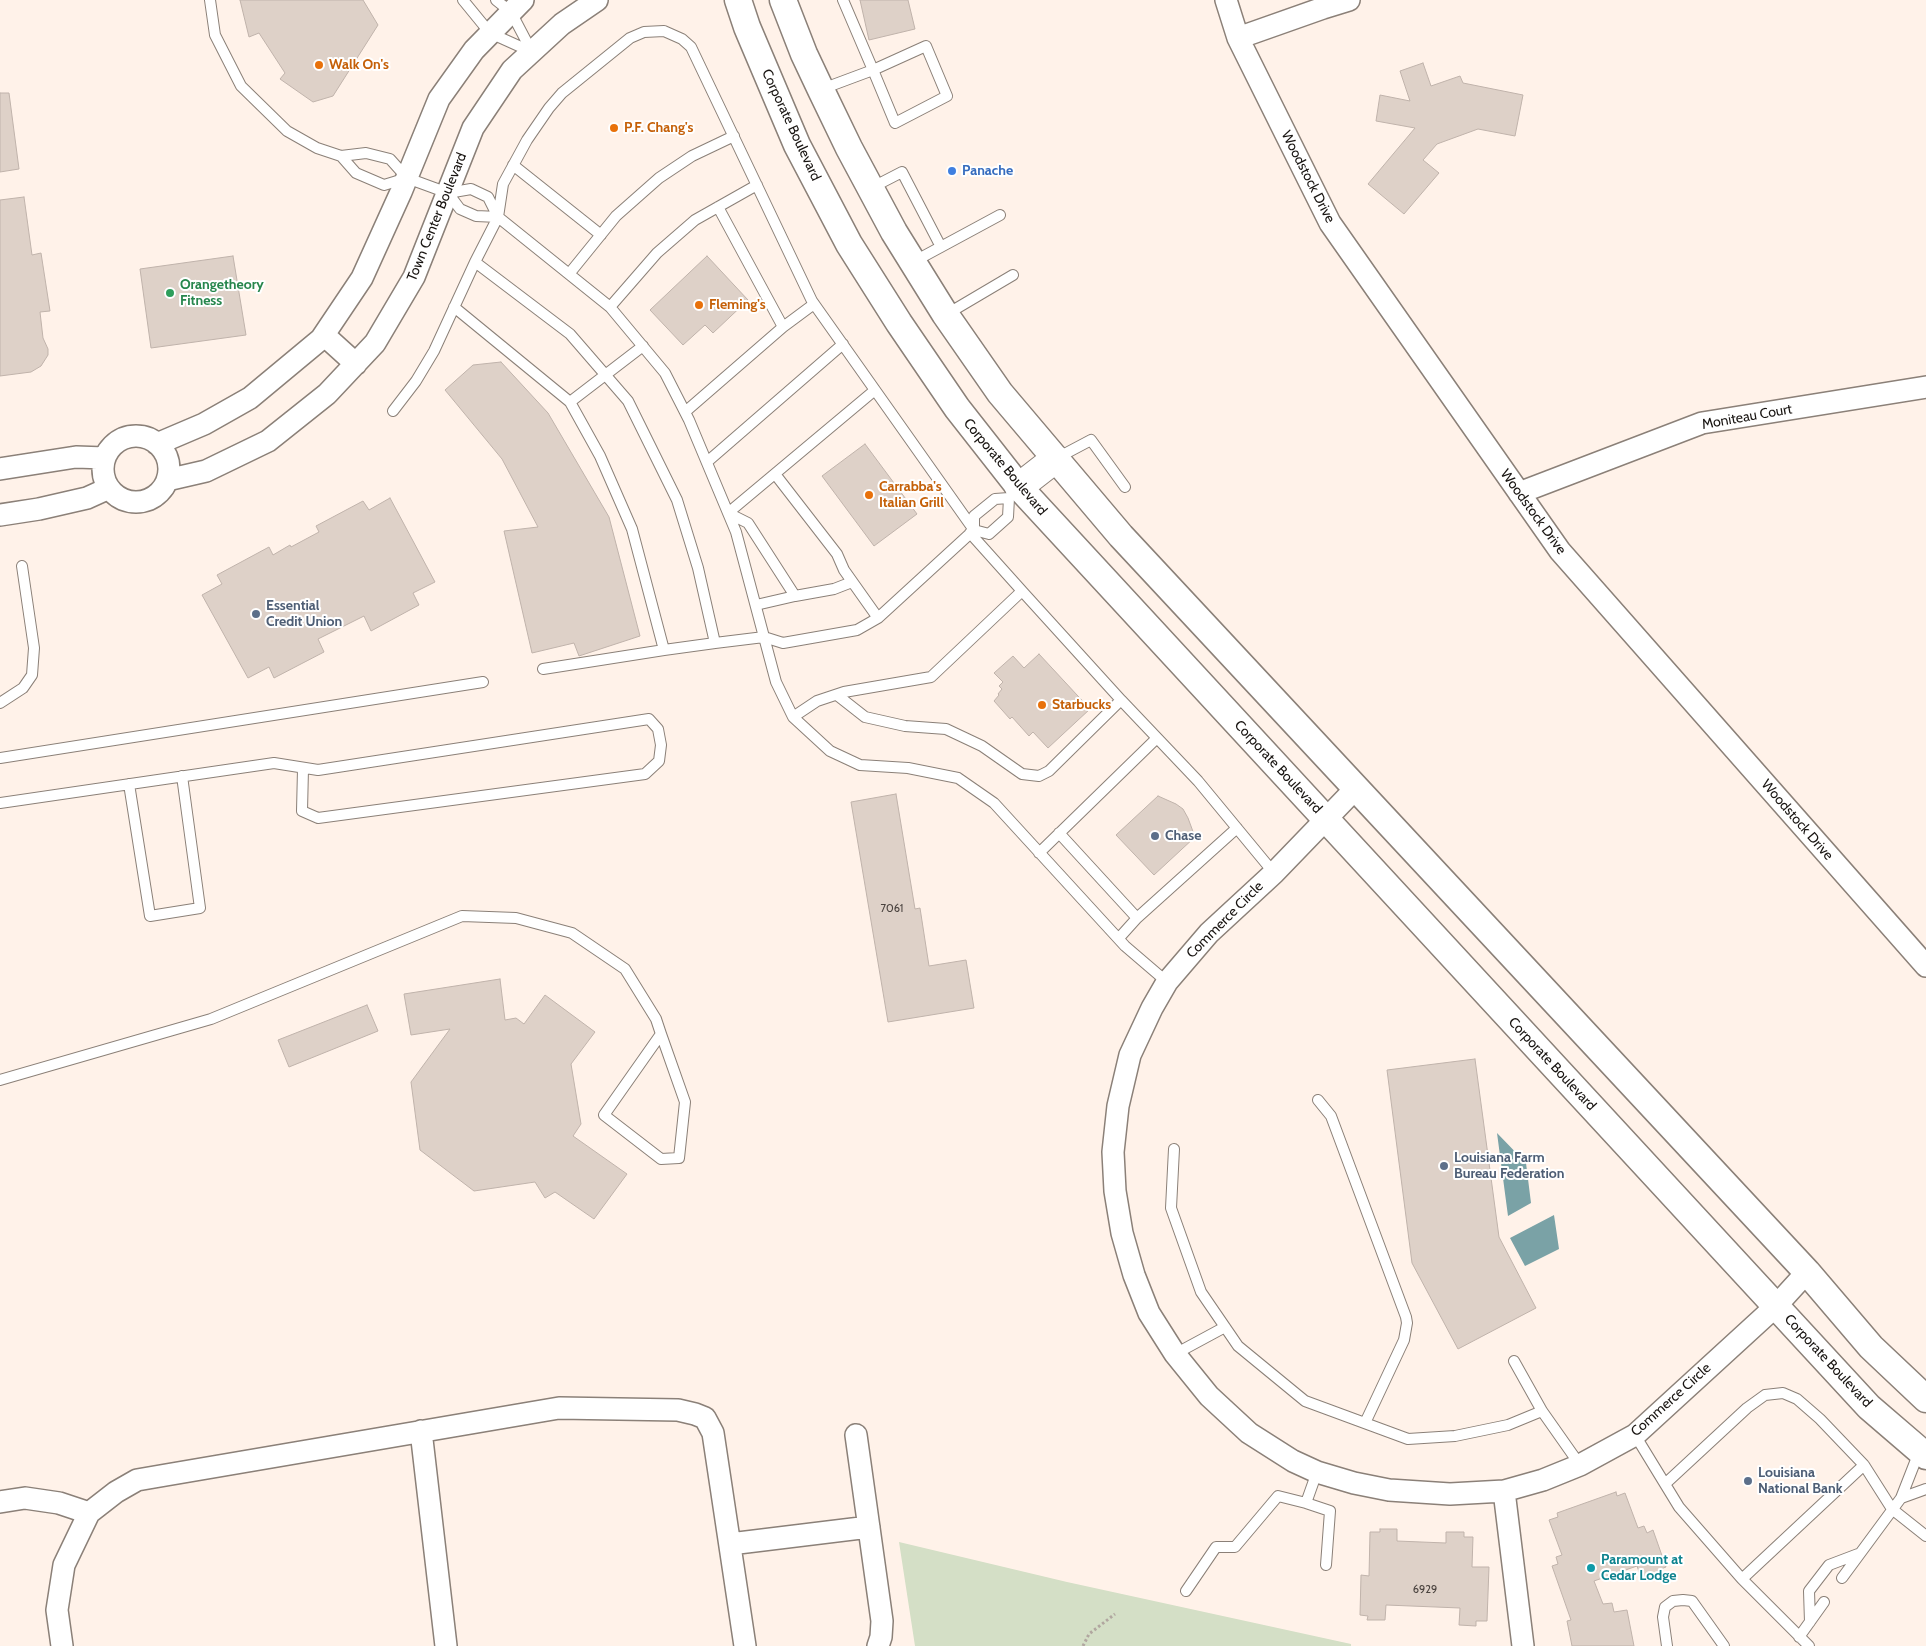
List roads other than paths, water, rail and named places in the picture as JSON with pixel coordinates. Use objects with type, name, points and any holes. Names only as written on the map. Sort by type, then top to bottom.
[{"type":"main road","points":[[1014,493],[1055,459]]},
{"type":"street","name":"Town Center Boulevard","points":[[167,480],[206,471],[268,441],[327,394],[375,343],[414,277],[474,128],[512,70],[562,24],[597,0]]},
{"type":"street","name":"Corporate Boulevard","points":[[738,0],[747,27],[797,145],[849,244],[898,323],[1014,493],[1327,820],[1869,1406],[1923,1453]]},
{"type":"street","points":[[783,0],[804,54],[870,188],[912,262],[945,314],[1000,393],[1121,536],[1808,1272],[1871,1347],[1926,1399]]},
{"type":"street","name":"Woodstock Drive","points":[[1226,0],[1238,38],[1330,223],[1560,551],[1926,966]]},
{"type":"street","points":[[1238,38],[1350,0]]},
{"type":"street","points":[[157,444],[204,424],[250,398],[324,335],[362,278],[407,178],[438,99],[474,50],[490,34],[510,4]]},
{"type":"street","points":[[324,335],[356,364]]},
{"type":"street","name":"Moniteau Court","points":[[1519,493],[1702,423],[1926,388]]},
{"type":"street","points":[[134,436],[146,438],[157,444],[168,460],[169,470],[167,480],[157,494],[148,500],[137,502],[117,496],[109,488],[103,468],[105,458],[111,447],[122,439],[134,436]]},
{"type":"street","points":[[0,469],[76,457],[105,458]]},
{"type":"street","points":[[0,515],[39,509],[87,498],[109,488]]},
{"type":"street","name":"Commerce Circle","points":[[1356,787],[1327,820],[1274,873],[1209,933],[1167,982],[1152,1008],[1130,1055],[1118,1106],[1112,1152],[1115,1191],[1122,1233],[1134,1275],[1149,1312],[1175,1354],[1209,1396],[1248,1433],[1293,1461],[1317,1472],[1354,1484],[1389,1490],[1450,1494],[1504,1491],[1544,1480],[1580,1465],[1635,1435],[1776,1306],[1808,1272]]},
{"type":"street","points":[[62,1646],[57,1610],[64,1565],[89,1513],[116,1492],[137,1480],[559,1408],[678,1410],[705,1418],[713,1433],[745,1646]]},
{"type":"street","points":[[421,1431],[446,1646]]},
{"type":"street","points":[[856,1435],[882,1621],[881,1637],[878,1646]]},
{"type":"street","points":[[1504,1491],[1523,1646]]},
{"type":"street","points":[[0,1502],[25,1498],[59,1503],[89,1513]]},
{"type":"street","points":[[730,1544],[869,1527]]},
{"type":"lane","points":[[210,0],[215,35],[240,86],[287,131],[317,148],[341,156],[366,153],[390,159],[407,178],[448,193],[471,189],[488,197],[498,216],[610,307],[665,373],[685,412],[736,532],[776,682],[793,717],[830,751],[860,765],[908,768],[958,778],[994,803],[1118,938],[1167,982]]},
{"type":"lane","points":[[463,0],[490,34],[532,52]]},
{"type":"lane","points":[[821,90],[873,70],[926,46],[948,96],[895,123],[873,70],[843,0]]},
{"type":"lane","points":[[510,4],[532,52]]},
{"type":"lane","points":[[393,411],[416,381],[434,351],[498,216],[503,184],[513,165],[527,140],[562,93],[630,38],[644,32],[664,31],[682,39],[691,47],[814,304],[972,532],[1022,591],[1198,781],[1274,873]]},
{"type":"lane","points":[[569,274],[616,216],[658,178],[692,156],[734,136]]},
{"type":"lane","points":[[341,156],[356,173],[384,185],[407,178]]},
{"type":"lane","points":[[513,165],[601,235]]},
{"type":"lane","points":[[870,188],[902,172],[940,247]]},
{"type":"lane","points":[[610,307],[657,253],[695,220],[757,185]]},
{"type":"lane","points":[[448,193],[460,209],[476,216],[498,216]]},
{"type":"lane","points":[[718,207],[782,327]]},
{"type":"lane","points":[[912,262],[1000,215]]},
{"type":"lane","points":[[475,262],[570,334],[628,401],[677,500],[698,568],[714,643]]},
{"type":"lane","points":[[945,314],[1013,275]]},
{"type":"lane","points":[[685,412],[782,327],[814,304]]},
{"type":"lane","points":[[454,307],[570,402],[600,456],[632,529],[664,650]]},
{"type":"lane","points":[[707,462],[843,344]]},
{"type":"lane","points":[[570,402],[643,346]]},
{"type":"lane","points":[[728,513],[875,390]]},
{"type":"lane","points":[[1055,459],[1091,440],[1125,487]]},
{"type":"lane","points":[[775,474],[837,554],[844,570],[878,618]]},
{"type":"lane","points":[[543,669],[714,643],[764,637],[783,643],[858,630],[878,618],[972,532],[974,516],[995,499],[1014,493]]},
{"type":"lane","points":[[972,532],[989,534],[1008,517],[1014,493]]},
{"type":"lane","points":[[728,513],[748,523],[795,596]]},
{"type":"lane","points":[[0,703],[23,688],[32,675],[34,648],[22,566]]},
{"type":"lane","points":[[756,605],[834,589],[852,582]]},
{"type":"lane","points":[[793,717],[817,701],[837,695],[931,677],[1022,591]]},
{"type":"lane","points":[[0,758],[484,682]]},
{"type":"lane","points":[[837,695],[864,717],[905,726],[946,729],[982,746],[1022,774],[1038,776],[1049,770],[1121,700]]},
{"type":"lane","points":[[0,803],[274,763],[318,770],[650,718],[658,729],[661,745],[659,761],[645,774],[318,818],[302,811],[303,769]]},
{"type":"lane","points":[[1039,853],[1157,738]]},
{"type":"lane","points":[[129,784],[150,916],[200,908],[182,776]]},
{"type":"lane","points":[[1118,938],[1236,828]]},
{"type":"lane","points":[[1059,833],[1138,918]]},
{"type":"lane","points":[[0,1080],[212,1019],[462,916],[516,918],[572,933],[625,969],[656,1019],[685,1102],[678,1158],[660,1159],[604,1115],[661,1034]]},
{"type":"lane","points":[[1318,1100],[1331,1116],[1406,1317],[1407,1324],[1404,1340],[1365,1423]]},
{"type":"lane","points":[[1174,1149],[1171,1208],[1201,1292],[1238,1346],[1305,1401],[1408,1438],[1455,1436],[1508,1425],[1542,1411]]},
{"type":"lane","points":[[1175,1354],[1225,1327]]},
{"type":"lane","points":[[1514,1361],[1542,1411],[1580,1465]]},
{"type":"lane","points":[[1665,1484],[1747,1408],[1765,1396],[1783,1393],[1797,1398],[1820,1419],[1864,1464],[1892,1509],[1926,1536]]},
{"type":"lane","points":[[1635,1435],[1679,1507],[1742,1579],[1809,1646]]},
{"type":"lane","points":[[1842,1578],[1902,1498],[1923,1453]]},
{"type":"lane","points":[[1742,1579],[1864,1464]]},
{"type":"lane","points":[[1306,1503],[1317,1472]]},
{"type":"lane","points":[[1902,1498],[1926,1489]]},
{"type":"lane","points":[[1186,1591],[1216,1547],[1235,1547],[1278,1496],[1330,1511],[1326,1565]]},
{"type":"lane","points":[[1810,1622],[1809,1591],[1829,1566],[1859,1554]]},
{"type":"lane","points":[[1667,1646],[1663,1617],[1665,1607],[1673,1601],[1683,1600],[1692,1601],[1724,1646]]},
{"type":"lane","points":[[1799,1637],[1824,1602]]},
{"type":"water","points":[[1497,1133],[1526,1163],[1531,1203],[1508,1216]]},
{"type":"water","points":[[1554,1215],[1559,1249],[1525,1266],[1510,1238]]},
{"type":"place","name":"Walk On's","points":[[319,65]]},
{"type":"place","name":"P.F. Chang's","points":[[614,128]]},
{"type":"place","name":"Panache","points":[[952,171]]},
{"type":"place","name":"Orangetheory Fitness","points":[[170,293]]},
{"type":"place","name":"Fleming's","points":[[699,305]]},
{"type":"place","name":"Carrabba's Italian Grill","points":[[869,495]]},
{"type":"place","name":"Essential Credit Union","points":[[256,614]]},
{"type":"place","name":"Starbucks","points":[[1042,705]]},
{"type":"place","name":"Chase","points":[[1155,836]]},
{"type":"place","name":"Louisiana Farm Bureau Federation","points":[[1444,1166]]},
{"type":"place","name":"Louisiana National Bank","points":[[1748,1481]]},
{"type":"place","name":"Paramount at Cedar Lodge","points":[[1591,1568]]}]
